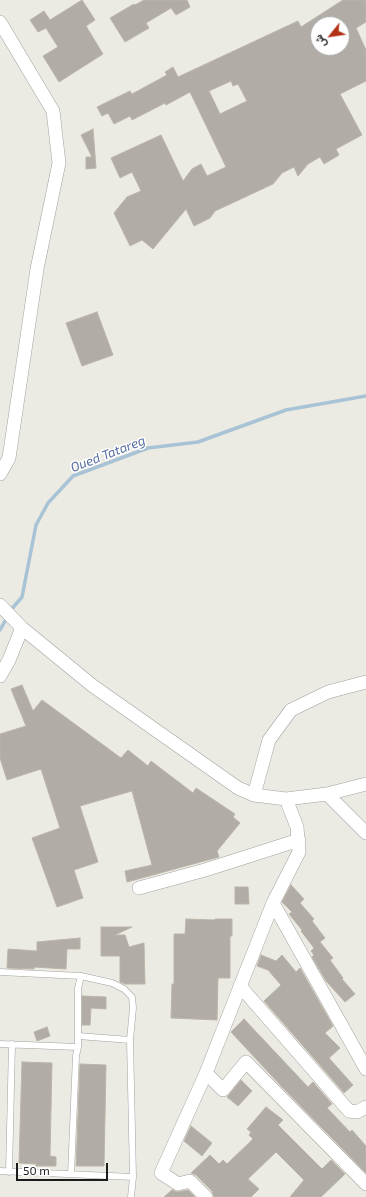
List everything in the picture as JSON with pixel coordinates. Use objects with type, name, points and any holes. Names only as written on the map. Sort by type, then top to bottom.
[{"type":"street","points":[[0,22],[53,111],[59,163],[37,269],[10,458],[0,474]]},
{"type":"street","points":[[0,605],[22,628],[93,686],[238,788],[254,796],[286,799],[327,794],[366,784]]},
{"type":"street","points":[[0,676],[9,660],[22,628]]},
{"type":"street","points":[[254,796],[269,740],[291,710],[328,692],[366,682]]},
{"type":"street","points":[[327,794],[366,833]]},
{"type":"street","points":[[206,1197],[190,1181],[178,1184],[161,1173],[206,1073],[273,903],[299,852],[297,828],[286,799]]},
{"type":"street","points":[[140,888],[205,870],[299,840]]},
{"type":"street","points":[[273,903],[366,1070]]},
{"type":"street","points":[[240,986],[349,1111],[357,1112],[366,1107]]},
{"type":"street","points":[[206,1073],[223,1090],[246,1062],[366,1184]]},
{"type":"lane","points":[[0,972],[81,976],[112,983],[124,989],[132,997],[133,1008],[130,1040],[133,1178],[131,1197]]},
{"type":"lane","points":[[71,1174],[76,1056],[78,1047],[78,988],[81,976]]},
{"type":"lane","points":[[78,1036],[130,1040]]},
{"type":"lane","points":[[0,1044],[78,1047]]},
{"type":"lane","points":[[9,1172],[12,1044]]},
{"type":"lane","points":[[0,1171],[133,1178]]},
{"type":"building","points":[[82,0],[95,20],[86,26],[103,54],[59,82],[43,56],[58,47],[46,28],[38,32],[30,20],[44,11],[50,20]]},
{"type":"building","points":[[144,0],[187,0],[190,7],[176,15],[171,8],[146,23],[149,28],[125,42],[110,18]]},
{"type":"building","points":[[343,0],[366,0],[366,22],[356,28],[366,50],[366,81],[340,94],[362,135],[336,149],[339,155],[324,164],[320,157],[308,164],[298,176],[294,167],[282,173],[273,184],[215,211],[210,218],[194,226],[186,209],[153,249],[142,240],[130,246],[114,213],[127,197],[141,191],[132,172],[120,178],[111,158],[161,135],[183,181],[192,169],[201,164],[207,176],[226,167],[190,92],[166,105],[165,103],[132,120],[130,116],[114,124],[108,113],[102,116],[97,107],[130,91],[132,94],[167,75],[165,72],[173,67],[178,77],[298,21],[301,27],[310,21],[310,56],[350,56],[350,16],[318,16]],"holes":[[[231,81],[233,86],[238,84],[247,101],[220,114],[209,91]]]},
{"type":"building","points":[[93,129],[96,168],[86,169],[86,157],[92,157],[81,135]]},
{"type":"building","points":[[97,312],[113,355],[82,366],[66,323]]},
{"type":"building","points":[[22,685],[33,711],[42,700],[121,758],[128,750],[148,766],[151,761],[193,793],[196,788],[235,814],[233,817],[240,823],[217,851],[219,857],[127,882],[125,871],[152,865],[132,791],[80,806],[98,862],[74,870],[83,898],[57,907],[32,838],[60,828],[41,769],[7,780],[0,758],[0,734],[26,726],[11,689]]},
{"type":"building","points":[[291,885],[304,899],[300,903],[314,919],[312,921],[325,938],[320,942],[333,958],[330,960],[343,978],[342,979],[355,994],[345,1002],[326,981],[312,957],[314,955],[311,951],[314,948],[289,914],[292,912],[282,902]]},
{"type":"building","points":[[235,887],[248,887],[249,904],[235,904]]},
{"type":"building","points":[[186,919],[232,919],[232,936],[230,936],[230,978],[218,978],[217,1020],[171,1018],[172,984],[174,984],[174,934],[185,934]]},
{"type":"building","points":[[101,927],[132,927],[115,935],[125,935],[129,947],[144,943],[145,984],[125,984],[120,982],[120,956],[101,956]]},
{"type":"building","points":[[80,938],[80,949],[67,949],[66,969],[34,967],[34,969],[7,968],[8,949],[37,951],[37,942]]},
{"type":"building","points":[[261,955],[276,961],[282,955],[296,972],[300,968],[333,1026],[325,1033],[340,1048],[329,1058],[353,1085],[344,1093],[264,1001],[281,985],[268,970],[257,966]]},
{"type":"building","points":[[82,996],[106,997],[106,1009],[91,1008],[90,1025],[82,1025]]},
{"type":"building","points":[[244,1019],[308,1087],[313,1082],[332,1104],[327,1108],[350,1132],[352,1130],[366,1146],[366,1173],[231,1032]]},
{"type":"building","points":[[47,1027],[50,1036],[37,1041],[34,1032]]},
{"type":"building","points":[[22,1062],[52,1063],[50,1156],[56,1157],[56,1166],[36,1166],[36,1164],[19,1163]]},
{"type":"building","points":[[80,1064],[106,1065],[104,1166],[76,1166]]},
{"type":"building","points":[[241,1080],[252,1091],[238,1106],[227,1097]]},
{"type":"building","points":[[266,1107],[283,1120],[278,1125],[322,1169],[331,1160],[345,1174],[321,1197],[290,1197],[304,1180],[276,1152],[248,1179],[259,1189],[251,1197],[214,1197],[212,1191],[196,1175],[191,1173],[210,1155],[219,1164],[223,1160],[227,1164],[253,1139],[249,1135],[251,1132],[247,1129]]},
{"type":"building","points":[[191,1126],[212,1143],[202,1156],[184,1141]]},
{"type":"building","points":[[172,1190],[177,1192],[188,1190],[195,1197],[164,1197]]},
{"type":"waterway","name":"Oued Tatareg","points":[[10,611],[22,597],[36,525],[48,503],[73,476],[148,448],[198,442],[286,410],[366,396]]},
{"type":"waterway","name":"Oued Tatareg","points":[[0,630],[8,616]]}]
